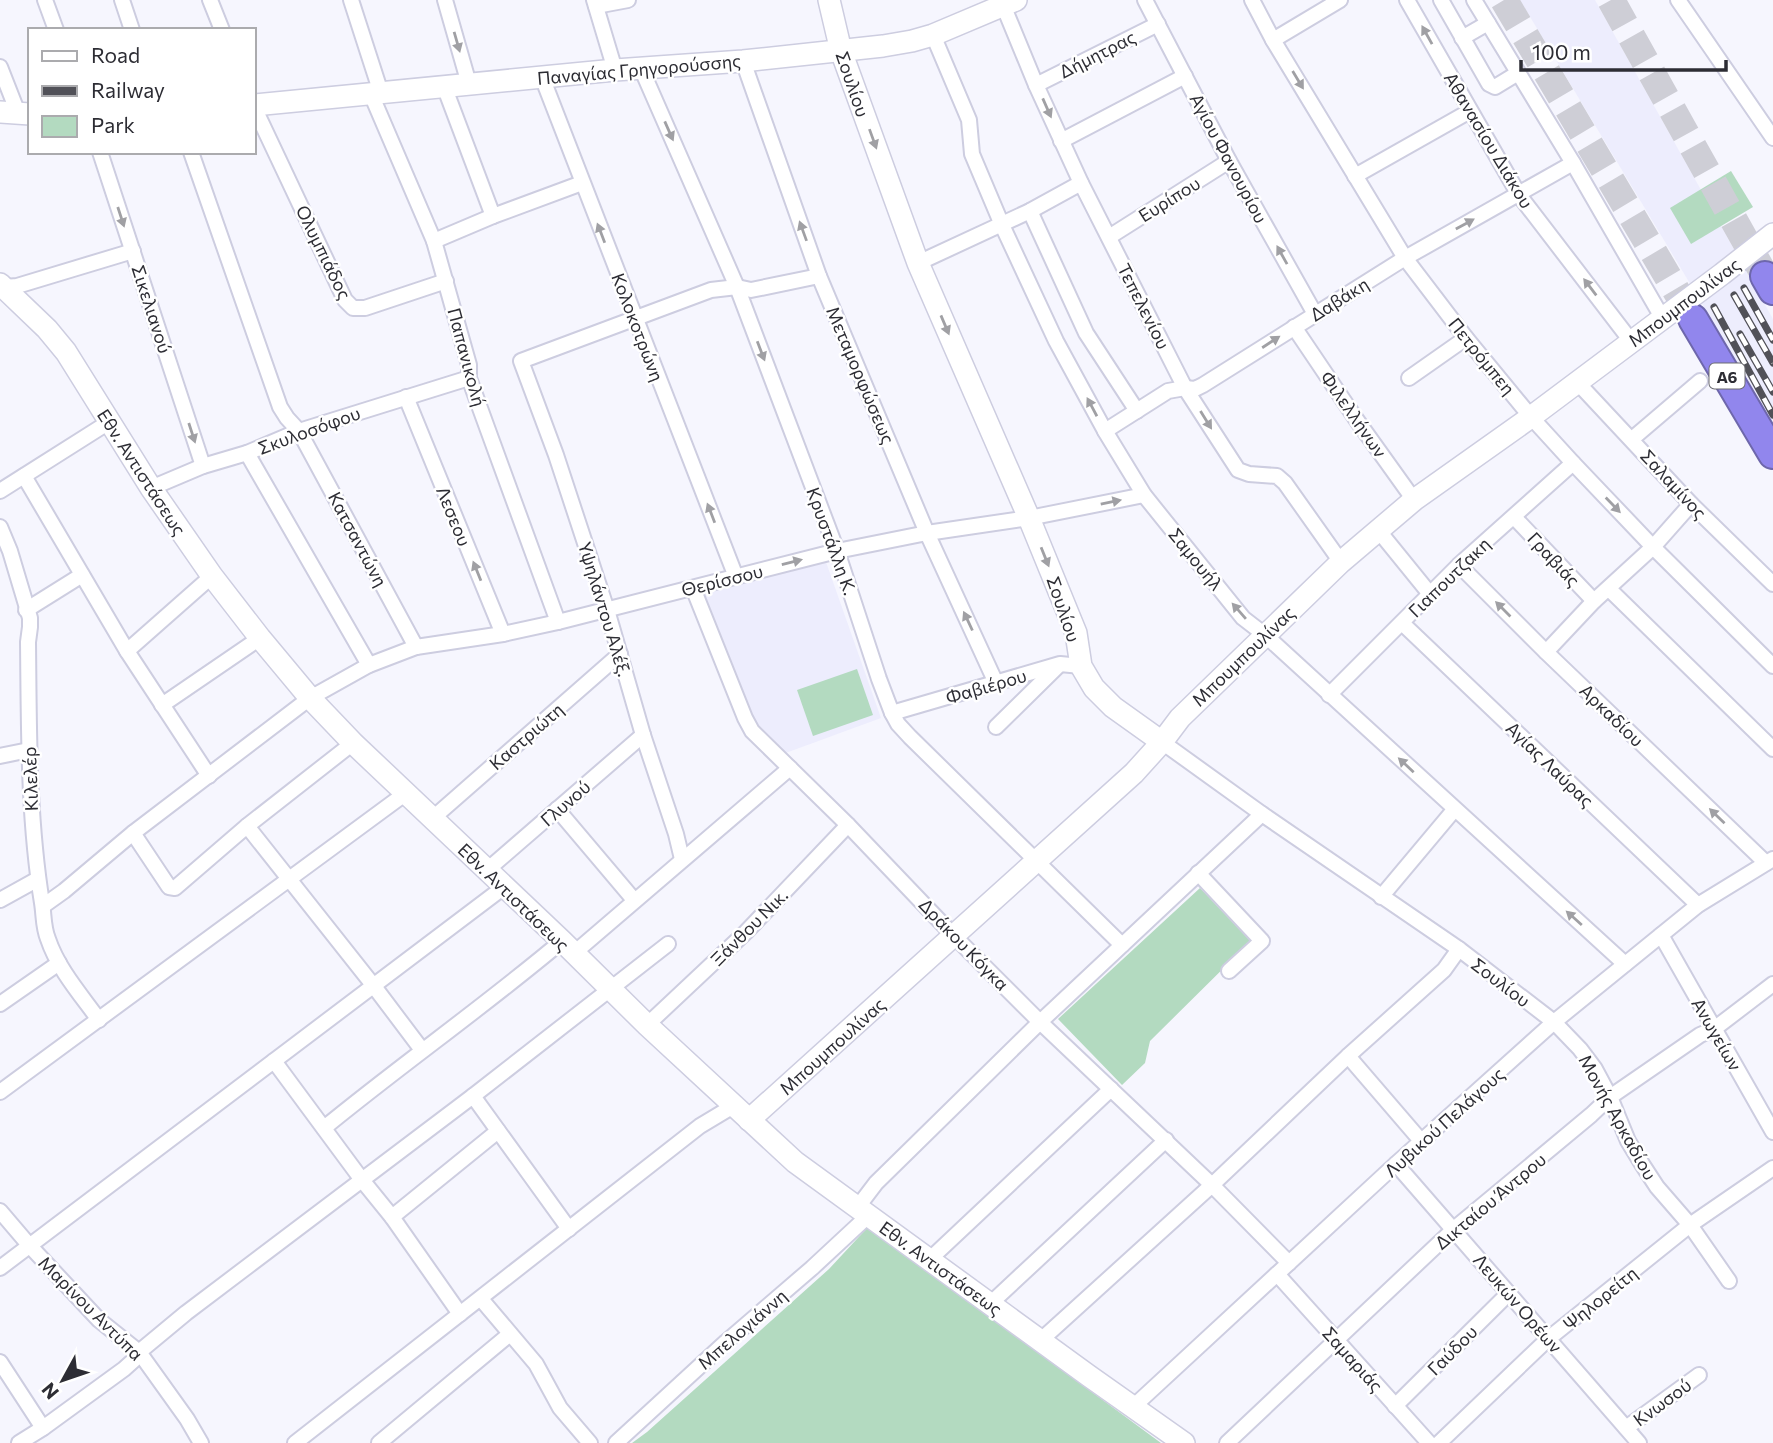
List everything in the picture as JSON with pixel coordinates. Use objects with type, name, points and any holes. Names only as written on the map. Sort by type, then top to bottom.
[{"type":"highway","name":"Α6","points":[[1693,319],[1767,444]]},
{"type":"highway","points":[[1767,444],[1773,475]]},
{"type":"street","points":[[45,0],[55,28]]},
{"type":"street","points":[[122,0],[131,28]]},
{"type":"street","points":[[210,0],[221,28]]},
{"type":"street","name":"Παπανικολή","points":[[351,0],[376,93],[434,241],[469,365],[469,378],[558,622]]},
{"type":"street","points":[[445,0],[469,84]]},
{"type":"street","points":[[615,70],[595,3],[628,0]]},
{"type":"street","name":"Σουλίου","points":[[830,0],[841,51],[918,263],[1076,633],[1070,665],[1113,707],[1262,814],[1459,949],[1554,1022]]},
{"type":"street","name":"Αγίου Φανουρίου","points":[[1145,0],[1229,161],[1315,314]]},
{"type":"street","name":"Πετρόμπεη","points":[[1252,0],[1273,40],[1405,258],[1466,338],[1573,463],[1773,666]]},
{"type":"street","points":[[1273,40],[1340,0]]},
{"type":"street","name":"Αθανασίου Διάκου","points":[[1407,0],[1519,195],[1631,341]]},
{"type":"street","points":[[1441,0],[1492,86],[1495,87],[1518,73]]},
{"type":"street","points":[[1474,0],[1573,163],[1662,319]]},
{"type":"street","points":[[1678,0],[1773,138]]},
{"type":"street","name":"Παναγίας Γρηγορούσσης","points":[[256,106],[444,86],[841,51],[912,41],[933,35],[1007,2]]},
{"type":"street","name":"Τεπελενίου","points":[[1007,2],[1061,141],[1185,387],[1238,470],[1249,474],[1277,476],[1285,482],[1340,562]]},
{"type":"street","points":[[1462,38],[1488,23]]},
{"type":"street","name":"Δήμητρας","points":[[1037,85],[1158,24]]},
{"type":"street","name":"Σαμουήλ","points":[[933,35],[969,120],[972,154],[1002,225],[1056,341],[1105,431],[1144,495],[1243,618],[1265,635],[1625,964]]},
{"type":"street","name":"Μεταμορφώσεως","points":[[743,61],[819,275],[927,533],[996,683]]},
{"type":"street","points":[[0,67],[16,113]]},
{"type":"street","name":"Κρυστάλλη Κ.","points":[[642,68],[737,287],[837,551],[878,679],[898,724],[1122,945]]},
{"type":"street","points":[[1061,141],[1185,76]]},
{"type":"street","name":"Κολοκοτρώνη","points":[[542,77],[736,577]]},
{"type":"street","points":[[444,86],[493,216]]},
{"type":"street","name":"Ολυμπιάδος","points":[[256,110],[345,300],[353,308],[365,307],[446,281]]},
{"type":"street","points":[[1355,176],[1469,111]]},
{"type":"street","name":"Σικελιανού","points":[[101,154],[203,466]]},
{"type":"street","name":"Κατσαντώνη","points":[[192,154],[280,407],[299,431],[416,647]]},
{"type":"street","name":"Ευρίπου","points":[[1109,237],[1229,161]]},
{"type":"street","name":"Δαβάκη","points":[[1105,431],[1168,391],[1203,385],[1405,258],[1573,163]]},
{"type":"street","points":[[434,241],[582,183]]},
{"type":"street","points":[[918,263],[1002,225],[1081,183]]},
{"type":"street","points":[[1030,211],[1086,333],[1137,411]]},
{"type":"street","name":"Μπουμπουλίνας","points":[[295,1443],[700,1126],[742,1113],[954,936],[1134,773],[1181,718],[1340,562],[1414,500],[1531,417],[1773,234]]},
{"type":"street","points":[[2,286],[17,286],[132,251]]},
{"type":"street","points":[[634,318],[711,290],[737,287],[751,290],[819,275]]},
{"type":"street","name":"Εθν. Αντιστάσεως","points":[[2,286],[47,329],[66,352],[151,488],[212,576],[310,698],[352,743],[647,1025],[805,1170],[1184,1443]]},
{"type":"street","name":"Υψηλάντου Αλέξ.","points":[[634,318],[521,361],[556,455],[607,610],[682,859]]},
{"type":"street","name":"Φιλελλήνων","points":[[1294,327],[1414,500]]},
{"type":"street","points":[[1409,378],[1466,338]]},
{"type":"street","name":"Σκυλοσόφου","points":[[151,488],[299,431],[469,378]]},
{"type":"street","points":[[1632,439],[1700,381]]},
{"type":"street","name":"Σαλαμίνος","points":[[1577,382],[1690,504],[1773,584]]},
{"type":"street","name":"Λεσεου","points":[[406,397],[503,634]]},
{"type":"street","points":[[0,491],[109,422]]},
{"type":"street","points":[[247,453],[369,665]]},
{"type":"street","name":"Γιαπουτζακη","points":[[1329,695],[1459,565],[1573,463]]},
{"type":"street","points":[[24,476],[127,651],[209,776]]},
{"type":"street","name":"Θερίσσου","points":[[43,906],[133,833],[310,698],[369,665],[416,647],[503,634],[558,622],[837,551],[1144,495]]},
{"type":"street","points":[[1546,652],[1594,601],[1653,547],[1690,504]]},
{"type":"street","name":"Γραβιάς","points":[[1514,517],[1594,601]]},
{"type":"street","name":"Κιλελέρ","points":[[0,527],[30,618],[29,750],[32,816],[43,923],[59,964],[99,1020]]},
{"type":"street","points":[[1378,530],[1430,594]]},
{"type":"street","name":"Αρκαδίου","points":[[1459,565],[1546,652],[1770,861]]},
{"type":"street","points":[[26,610],[82,575]]},
{"type":"street","points":[[127,651],[212,576]]},
{"type":"street","name":"Δράκου Κόγκα","points":[[693,588],[752,731],[848,825],[1040,1022],[1166,1140],[1289,1263]]},
{"type":"street","points":[[1609,589],[1773,749]]},
{"type":"street","name":"Αγίας Λαύρας","points":[[1402,623],[1698,905]]},
{"type":"street","points":[[162,705],[260,638]]},
{"type":"street","name":"Καστριώτη","points":[[433,818],[620,654]]},
{"type":"street","points":[[996,727],[1070,665]]},
{"type":"street","name":"Φαβιέρου","points":[[892,713],[1070,665]]},
{"type":"street","name":"Γλυνού","points":[[486,871],[643,735]]},
{"type":"street","points":[[133,833],[169,887],[175,888],[247,826],[352,743]]},
{"type":"street","points":[[0,756],[29,750]]},
{"type":"street","points":[[324,1128],[527,971],[568,947],[634,900],[790,768]]},
{"type":"street","points":[[0,1092],[406,793]]},
{"type":"street","points":[[557,809],[634,900]]},
{"type":"street","points":[[1381,897],[1454,810]]},
{"type":"street","name":"Μπελογιάννη","points":[[617,1443],[726,1342],[812,1268],[862,1212],[876,1183],[1040,1022],[1262,814]]},
{"type":"street","name":"Ξάνθου Νικ.","points":[[647,1025],[746,932],[848,825]]},
{"type":"street","points":[[247,826],[422,1050]]},
{"type":"street","name":"Λυβικού Πελάγους","points":[[1133,1407],[1554,1022],[1698,905],[1770,861]]},
{"type":"street","points":[[1198,873],[1262,941],[1229,971]]},
{"type":"street","points":[[0,900],[38,879]]},
{"type":"street","points":[[0,1268],[504,887]]},
{"type":"street","name":"Ανωγείων","points":[[1661,935],[1773,1132]]},
{"type":"street","points":[[19,1443],[124,1369],[139,1352],[186,1312],[668,944]]},
{"type":"street","points":[[1041,1340],[1212,1185],[1348,1056],[1444,971],[1459,949]]},
{"type":"street","points":[[0,1004],[59,964]]},
{"type":"street","name":"Δικταίου Άντρου","points":[[1227,1443],[1454,1229],[1609,1097],[1700,1035],[1714,1029],[1773,984]]},
{"type":"street","name":"Μονής Αρκαδίου","points":[[1554,1022],[1595,1069],[1628,1141],[1642,1164],[1729,1281]]},
{"type":"street","points":[[1348,1056],[1422,1142]]},
{"type":"street","points":[[274,1061],[392,1217],[460,1314]]},
{"type":"street","points":[[929,1259],[1111,1089]]},
{"type":"street","points":[[472,1096],[569,1229]]},
{"type":"street","points":[[392,1217],[498,1131]]},
{"type":"street","points":[[990,1304],[1166,1140]]},
{"type":"street","name":"Λευκών Ορέων","points":[[1396,1164],[1639,1443]]},
{"type":"street","name":"Ψηλορείτη","points":[[1439,1443],[1548,1339],[1690,1226],[1773,1168]]},
{"type":"street","name":"Μαρίνου Αντύπα","points":[[0,1212],[99,1320],[139,1352],[201,1443]]},
{"type":"street","name":"Σαμαριάς","points":[[1277,1274],[1429,1443]]},
{"type":"street","name":"Γαύδου","points":[[1395,1406],[1509,1293]]},
{"type":"street","points":[[481,1299],[536,1364],[561,1408],[590,1443]]},
{"type":"street","points":[[379,1443],[510,1334]]},
{"type":"street","points":[[0,1362],[43,1428]]},
{"type":"street","name":"Κνωσού","points":[[1626,1428],[1699,1375]]},
{"type":"shaded area","points":[[1520,0],[1595,0],[1773,319],[1773,422]]},
{"type":"shaded area","points":[[826,562],[881,718],[783,754],[754,727],[701,594]]},
{"type":"green space","points":[[1731,171],[1753,207],[1691,244],[1670,208]]},
{"type":"green space","points":[[857,669],[873,715],[813,736],[797,690]]},
{"type":"green space","points":[[1200,888],[1251,941],[1150,1041],[1145,1063],[1122,1085],[1058,1019]]},
{"type":"green space","points":[[868,1227],[1161,1443],[632,1443],[829,1269]]},
{"type":"tunnel","points":[[1504,0],[1693,319]]},
{"type":"tunnel","points":[[1611,0],[1765,276]]},
{"type":"railway","points":[[1744,288],[1773,340]]},
{"type":"railway","points":[[1734,295],[1773,363]]},
{"type":"railway","points":[[1714,307],[1773,415]]},
{"type":"railway","points":[[1740,334],[1773,392]]}]
